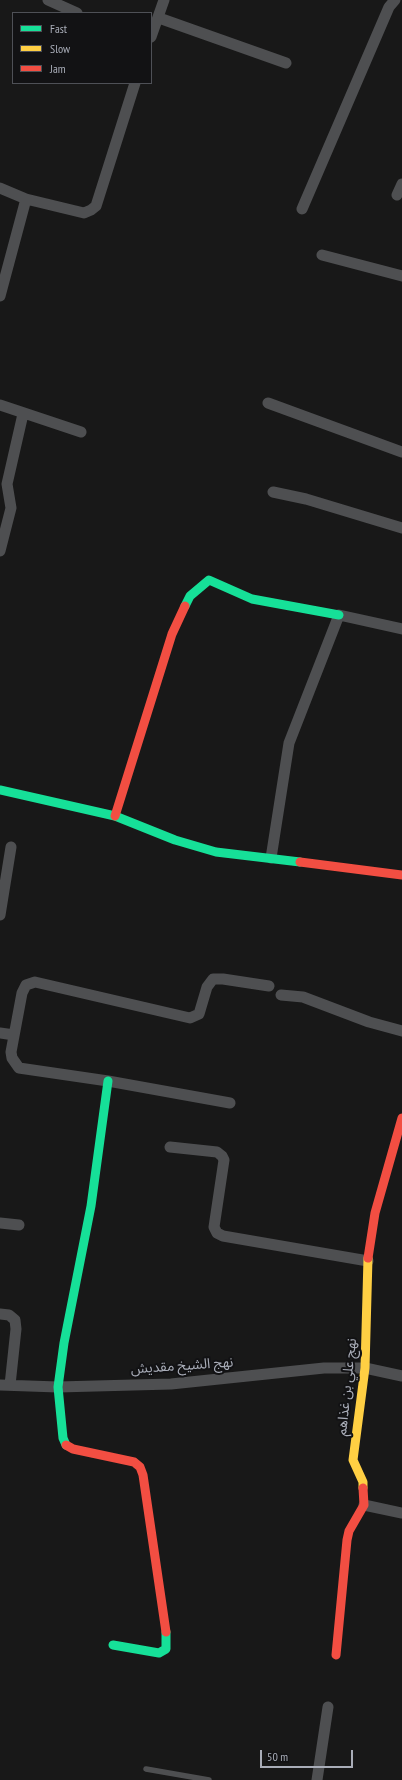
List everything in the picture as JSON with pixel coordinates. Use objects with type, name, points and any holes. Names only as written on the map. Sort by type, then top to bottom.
[{"type":"street","points":[[48,0],[74,12]]},
{"type":"street","points":[[152,34],[159,18],[164,0]]},
{"type":"street","points":[[302,209],[389,7],[395,0]]},
{"type":"street","points":[[159,18],[286,63]]},
{"type":"street","points":[[0,188],[26,199],[84,213],[96,206],[135,84]]},
{"type":"street","points":[[397,195],[402,184]]},
{"type":"street","points":[[0,296],[26,199]]},
{"type":"street","points":[[322,255],[402,276]]},
{"type":"street","points":[[268,403],[402,452]]},
{"type":"street","points":[[0,405],[23,414],[81,432]]},
{"type":"street","points":[[0,551],[11,508],[7,484],[23,414]]},
{"type":"street","points":[[273,492],[306,499],[402,528]]},
{"type":"street","points":[[115,816],[172,634],[190,596],[209,580],[252,599],[339,615],[402,629]]},
{"type":"street","points":[[271,858],[289,743],[339,615]]},
{"type":"street","points":[[0,790],[115,816],[175,840],[216,852],[402,875]]},
{"type":"street","points":[[0,915],[11,847]]},
{"type":"street","points":[[230,1103],[108,1081],[19,1068],[12,1058],[14,1035],[24,989],[26,985],[35,982],[190,1018],[199,1014],[207,987],[213,979],[223,979],[269,986]]},
{"type":"street","points":[[281,995],[303,997],[369,1022],[402,1031]]},
{"type":"street","points":[[0,1033],[14,1035]]},
{"type":"street","points":[[108,1081],[91,1206],[64,1343],[58,1387],[62,1438],[66,1445],[73,1449],[134,1462],[140,1467],[143,1475],[165,1620],[167,1647],[164,1651],[159,1653],[113,1645]]},
{"type":"street","name":"نهج علي بن غذاهم","points":[[364,1505],[363,1482],[353,1460],[365,1368],[368,1261],[375,1212],[402,1118]]},
{"type":"street","points":[[170,1147],[217,1152],[222,1156],[224,1160],[214,1227],[217,1233],[223,1236],[368,1261]]},
{"type":"street","points":[[0,1223],[19,1225]]},
{"type":"street","points":[[0,1314],[9,1315],[15,1320],[16,1329],[5,1385]]},
{"type":"street","name":"نهج الشيخ مقديش","points":[[5,1385],[58,1387],[171,1384],[324,1368],[365,1368],[402,1376]]},
{"type":"street","points":[[336,1655],[349,1531],[364,1505],[402,1513]]},
{"type":"street","points":[[317,1780],[328,1707]]},
{"type":"lane","points":[[146,1770],[209,1780]]},
{"type":"traffic: fast","points":[[185,606],[190,596],[209,580],[252,599],[339,615]]},
{"type":"traffic: fast","points":[[0,790],[115,816],[175,840],[216,852],[300,862]]},
{"type":"traffic: fast","points":[[66,1445],[63,1438],[58,1387],[64,1343],[91,1206],[108,1081]]},
{"type":"traffic: fast","points":[[113,1645],[159,1653],[166,1649],[166,1632]]},
{"type":"traffic: slow","points":[[363,1488],[363,1482],[353,1460],[365,1368],[368,1258]]},
{"type":"traffic: jam","points":[[115,816],[172,634],[185,606]]},
{"type":"traffic: jam","points":[[300,862],[402,875]]},
{"type":"traffic: jam","points":[[368,1258],[375,1213],[402,1118]]},
{"type":"traffic: jam","points":[[66,1445],[73,1449],[134,1462],[140,1467],[143,1475],[166,1632]]},
{"type":"traffic: jam","points":[[336,1655],[347,1540],[349,1531],[364,1505],[363,1488]]}]
